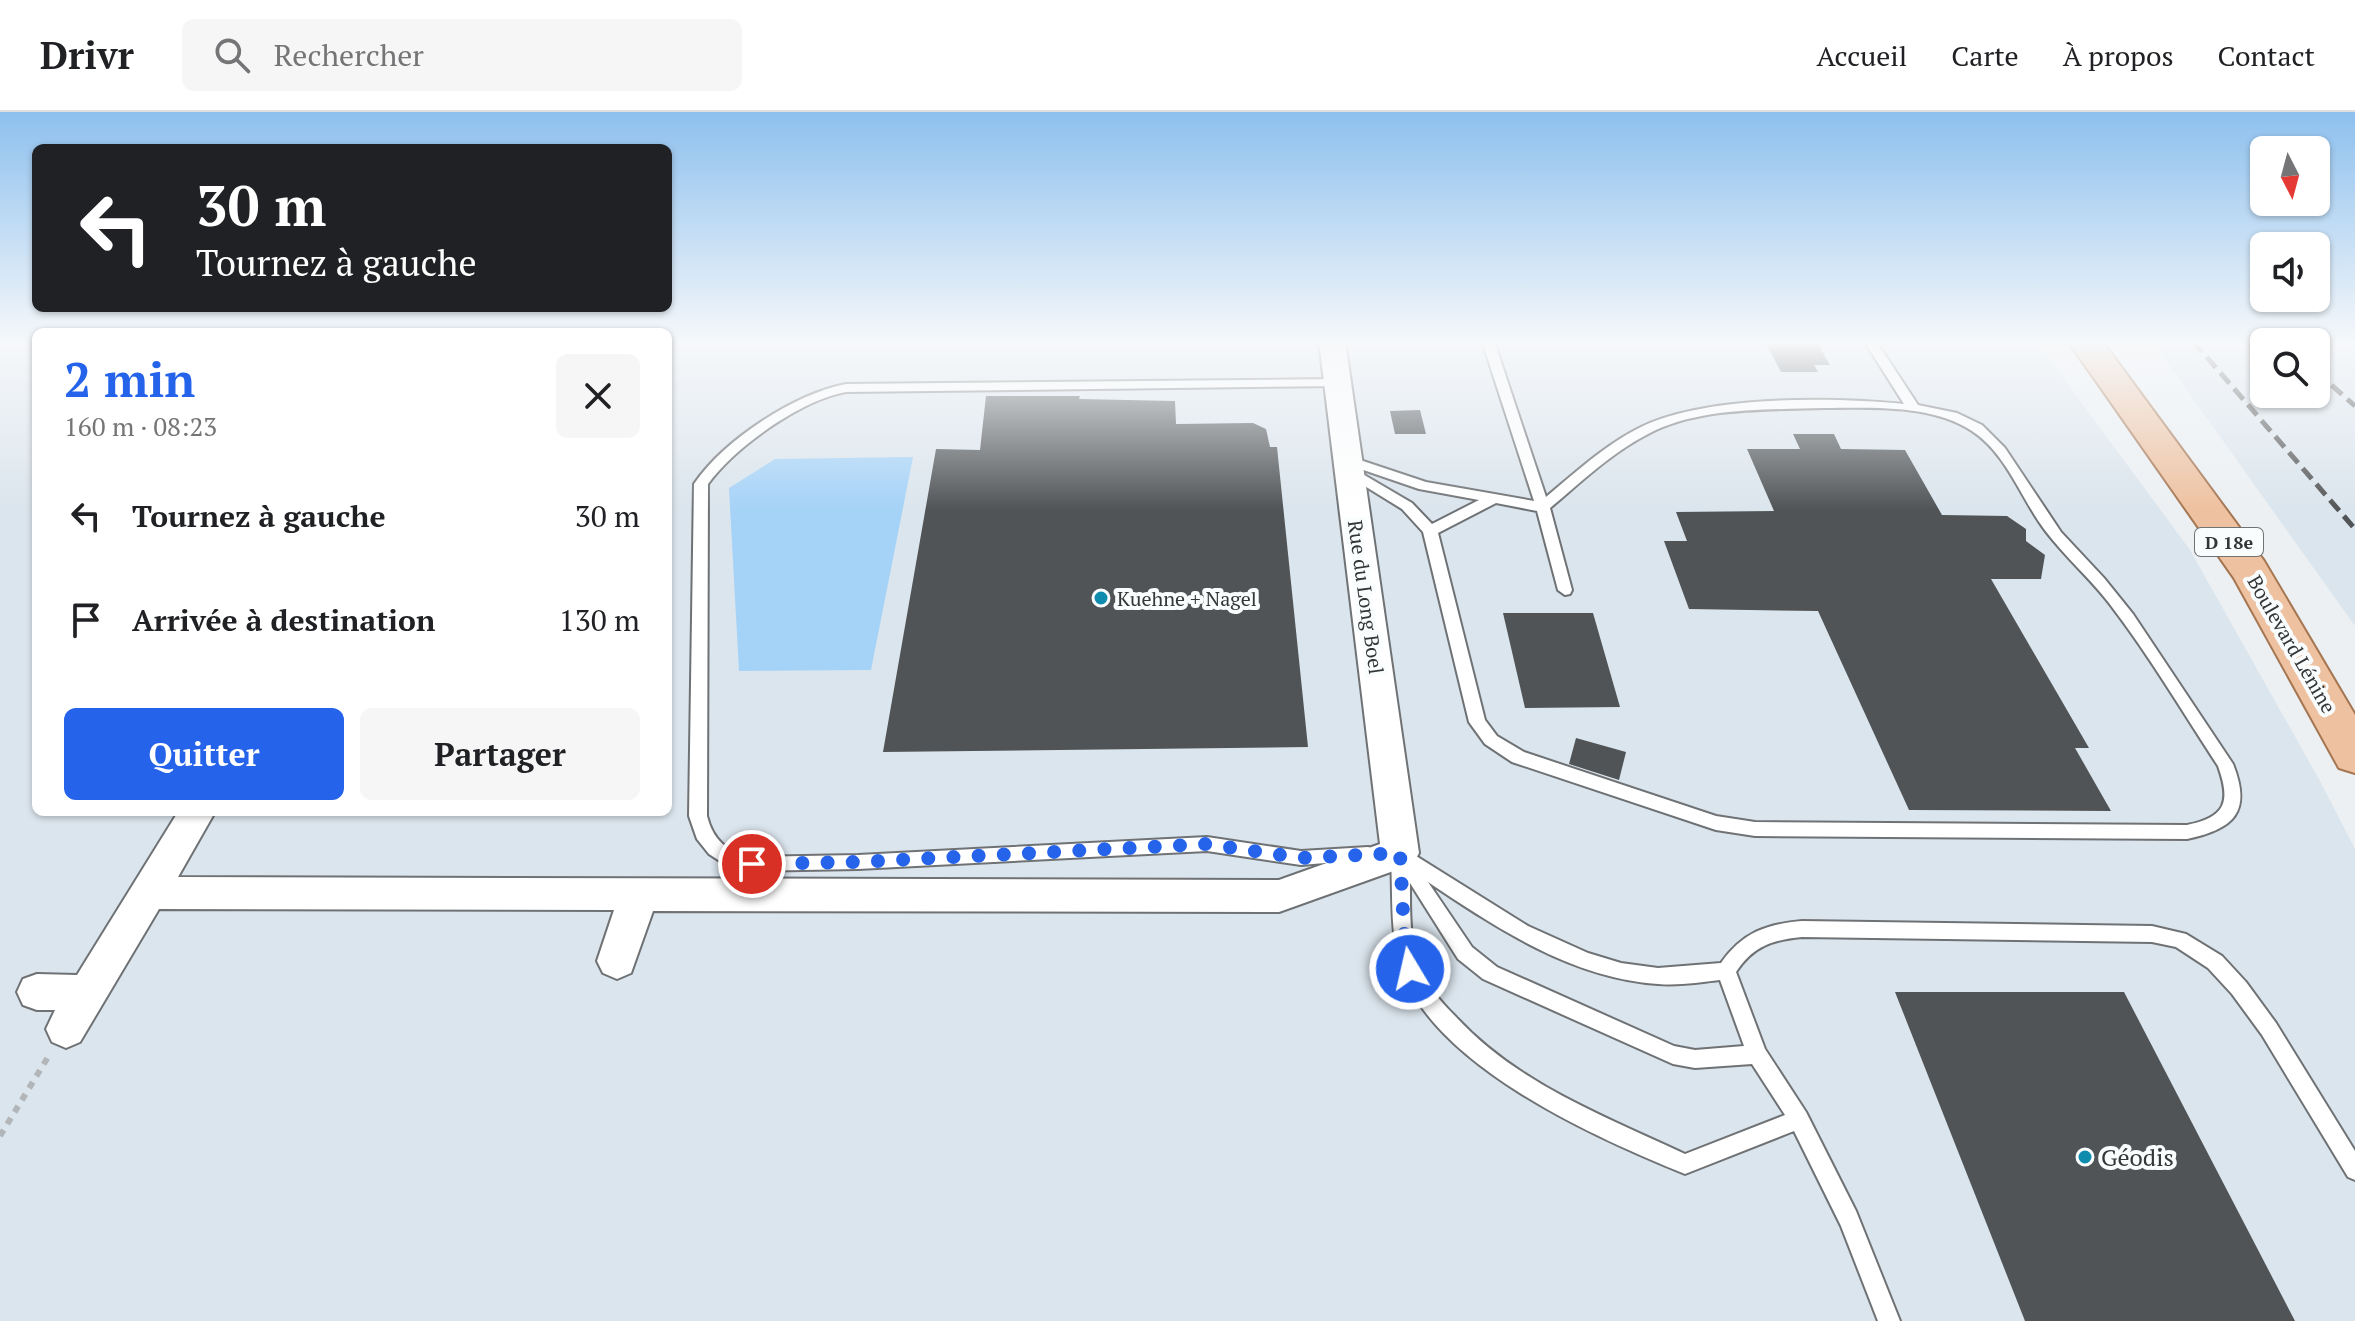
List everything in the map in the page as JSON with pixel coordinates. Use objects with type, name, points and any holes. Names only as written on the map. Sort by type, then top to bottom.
[{"type":"main road","name":"Boulevard Lénine","points":[[2125,397],[2250,571],[2355,755]]},
{"type":"main road","name":"D 18e","points":[[2155,397],[2239,511],[2355,696]]},
{"type":"street","name":"Rue du Long Boel","points":[[1339,397],[1400,853]]},
{"type":"street","points":[[66,1029],[195,816]]},
{"type":"street","points":[[149,893],[1279,896],[1400,853]]},
{"type":"street","points":[[617,961],[639,894]]},
{"type":"street","points":[[37,992],[87,993]]},
{"type":"lane","points":[[814,397],[766,428],[707,472],[701,484],[698,816],[703,834],[715,849],[732,860],[752,864],[858,862],[1207,844],[1301,858],[1400,853],[1527,937],[1557,952],[1634,973],[1662,976],[1726,971]]},
{"type":"lane","points":[[1507,397],[1543,507],[1565,590]]},
{"type":"lane","points":[[1906,397],[1912,406]]},
{"type":"lane","points":[[1804,405],[1912,406],[1944,411],[1978,428],[1991,441],[2057,535],[2078,555],[2115,601],[2225,764],[2234,785],[2234,805],[2223,819],[2210,828],[2187,832],[1755,829],[1716,823],[1553,771],[1518,757],[1491,740],[1477,722],[1430,531],[1415,512],[1348,466],[1413,484],[1543,507],[1629,438],[1662,422],[1701,414],[1804,405]]},
{"type":"lane","points":[[1430,531],[1491,500]]},
{"type":"lane","points":[[1400,853],[1465,953],[1490,973],[1673,1055],[1695,1059],[1757,1054]]},
{"type":"lane","points":[[1400,853],[1404,932],[1410,969],[1426,996],[1462,1040],[1519,1085],[1685,1164],[1799,1119]]},
{"type":"lane","points":[[1726,971],[1741,948],[1757,938],[1777,931],[1802,929],[2152,934],[2180,940],[2215,962],[2239,988],[2269,1029],[2355,1170]]},
{"type":"lane","points":[[1726,971],[1757,1054],[1799,1119],[1836,1188],[1871,1267],[1889,1321]]},
{"type":"path","points":[[0,1136],[66,1029]]},
{"type":"shaded area","points":[[0,397],[32,397],[32,816],[672,816],[672,397],[2078,397],[2190,550],[2355,849],[2355,1321],[0,1321]]},
{"type":"shaded area","points":[[2192,397],[2250,397],[2250,408],[2330,408],[2330,397],[2355,397],[2355,626]]},
{"type":"water","points":[[913,457],[871,670],[739,671],[729,488],[775,459]]},
{"type":"building","name":"Kuehne + Nagel","points":[[986,397],[1175,401],[1176,424],[1253,423],[1266,429],[1270,447],[1277,447],[1308,747],[883,752],[936,449],[980,450]]},
{"type":"building","points":[[1420,410],[1426,434],[1395,434],[1390,411]]},
{"type":"building","points":[[1793,434],[1834,434],[1841,449],[1905,450],[1942,515],[2007,516],[2026,529],[2026,541],[2045,555],[2041,579],[1991,579],[2089,748],[2075,748],[2111,811],[1909,810],[1818,611],[1689,609],[1664,541],[1687,541],[1676,512],[1774,511],[1747,449],[1800,449]]},
{"type":"building","points":[[1503,613],[1593,613],[1620,707],[1525,708]]},
{"type":"building","points":[[1576,738],[1626,752],[1619,780],[1569,764]]},
{"type":"building","name":"Géodis","points":[[1895,992],[2124,992],[2295,1321],[2025,1321]]},
{"type":"railway","points":[[2242,397],[2355,529]]},
{"type":"railway","points":[[2345,397],[2355,406]]},
{"type":"place","name":"Kuehne + Nagel","points":[[1101,598]]},
{"type":"place","name":"Géodis","points":[[2085,1157]]},
{"type":"route","points":[[752,864],[858,862],[1207,844],[1258,849],[1301,858],[1400,853],[1404,932],[1410,969]]}]
